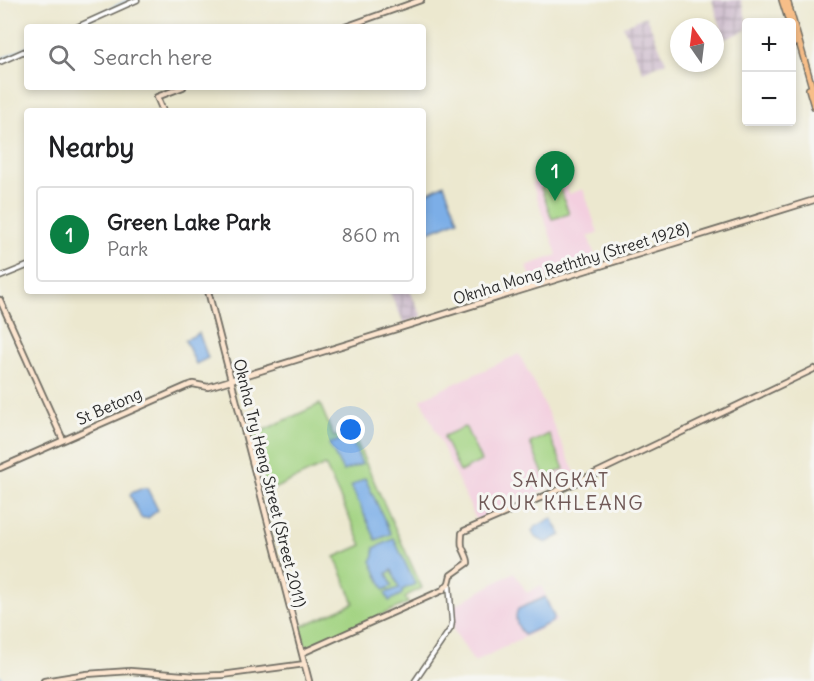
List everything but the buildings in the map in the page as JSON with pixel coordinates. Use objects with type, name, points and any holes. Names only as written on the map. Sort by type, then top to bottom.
[{"type":"main road","points":[[354,24],[422,0]]},
{"type":"main road","points":[[784,0],[788,18]]},
{"type":"main road","points":[[784,0],[814,94]]},
{"type":"main road","points":[[796,44],[814,106]]},
{"type":"main road","points":[[162,108],[157,97],[175,90]]},
{"type":"main road","name":"Oknha Mong Reththy (Street 1928)","points":[[231,380],[814,200]]},
{"type":"main road","name":"Oknha Try Heng Street (Street 2011)","points":[[209,294],[309,681]]},
{"type":"main road","points":[[0,300],[63,440]]},
{"type":"main road","points":[[302,653],[443,590],[449,583],[451,575],[468,563],[462,546],[464,531],[578,482],[814,369]]},
{"type":"main road","name":"St Betong","points":[[0,468],[187,386],[194,384],[208,387],[231,380]]},
{"type":"main road","points":[[44,681],[87,674],[130,671],[196,676],[222,675],[305,664]]},
{"type":"street","points":[[84,24],[137,0]]},
{"type":"street","points":[[0,62],[24,51]]},
{"type":"street","points":[[0,277],[24,267]]},
{"type":"street","points":[[415,681],[451,628],[449,583]]},
{"type":"shaded area","points":[[712,0],[741,0],[746,18],[742,18],[742,32],[725,39],[724,18],[718,18]]},
{"type":"shaded area","points":[[646,16],[666,62],[643,72],[623,26]]},
{"type":"shaded area","points":[[561,171],[569,194],[583,189],[598,233],[588,236],[597,262],[534,282],[526,266],[557,255],[532,183]]},
{"type":"shaded area","points":[[390,294],[411,294],[422,317],[404,323]]},
{"type":"shaded area","points":[[519,354],[576,475],[477,522],[421,399]]},
{"type":"shaded area","points":[[514,572],[527,593],[541,585],[557,621],[474,662],[453,629],[454,606]]},
{"type":"green space","points":[[557,180],[569,214],[552,219],[541,188]]},
{"type":"green space","points":[[320,404],[334,437],[351,430],[422,588],[405,598],[408,603],[306,649],[300,627],[354,603],[335,557],[362,545],[325,465],[267,492],[251,436]]},
{"type":"green space","points":[[464,427],[481,461],[460,472],[444,436]]},
{"type":"green space","points":[[549,434],[564,469],[545,478],[530,443]]},
{"type":"water","points":[[444,184],[458,220],[426,233],[426,193]]},
{"type":"water","points":[[199,333],[208,358],[196,364],[185,340]]},
{"type":"water","points":[[350,437],[362,464],[343,471],[329,444]]},
{"type":"water","points":[[365,478],[391,534],[376,540],[351,486]]},
{"type":"water","points":[[147,488],[158,510],[148,518],[141,518],[130,495]]},
{"type":"water","points":[[552,518],[561,535],[546,543],[535,537],[532,531]]},
{"type":"water","points":[[394,539],[415,584],[402,590],[402,594],[389,601],[385,593],[399,588],[392,570],[387,573],[392,586],[384,590],[371,561],[374,548]]},
{"type":"water","points":[[545,597],[554,617],[552,622],[524,635],[516,620],[518,609]]},
{"type":"waterway","points":[[77,24],[129,0]]},
{"type":"waterway","points":[[0,60],[24,48]]},
{"type":"waterway","points":[[0,677],[2,681]]},
{"type":"place","name":"Green Lake Park","points":[[555,201]]},
{"type":"district","name":"SANGKAT KOUK KHLEANG","points":[[561,492]]}]
